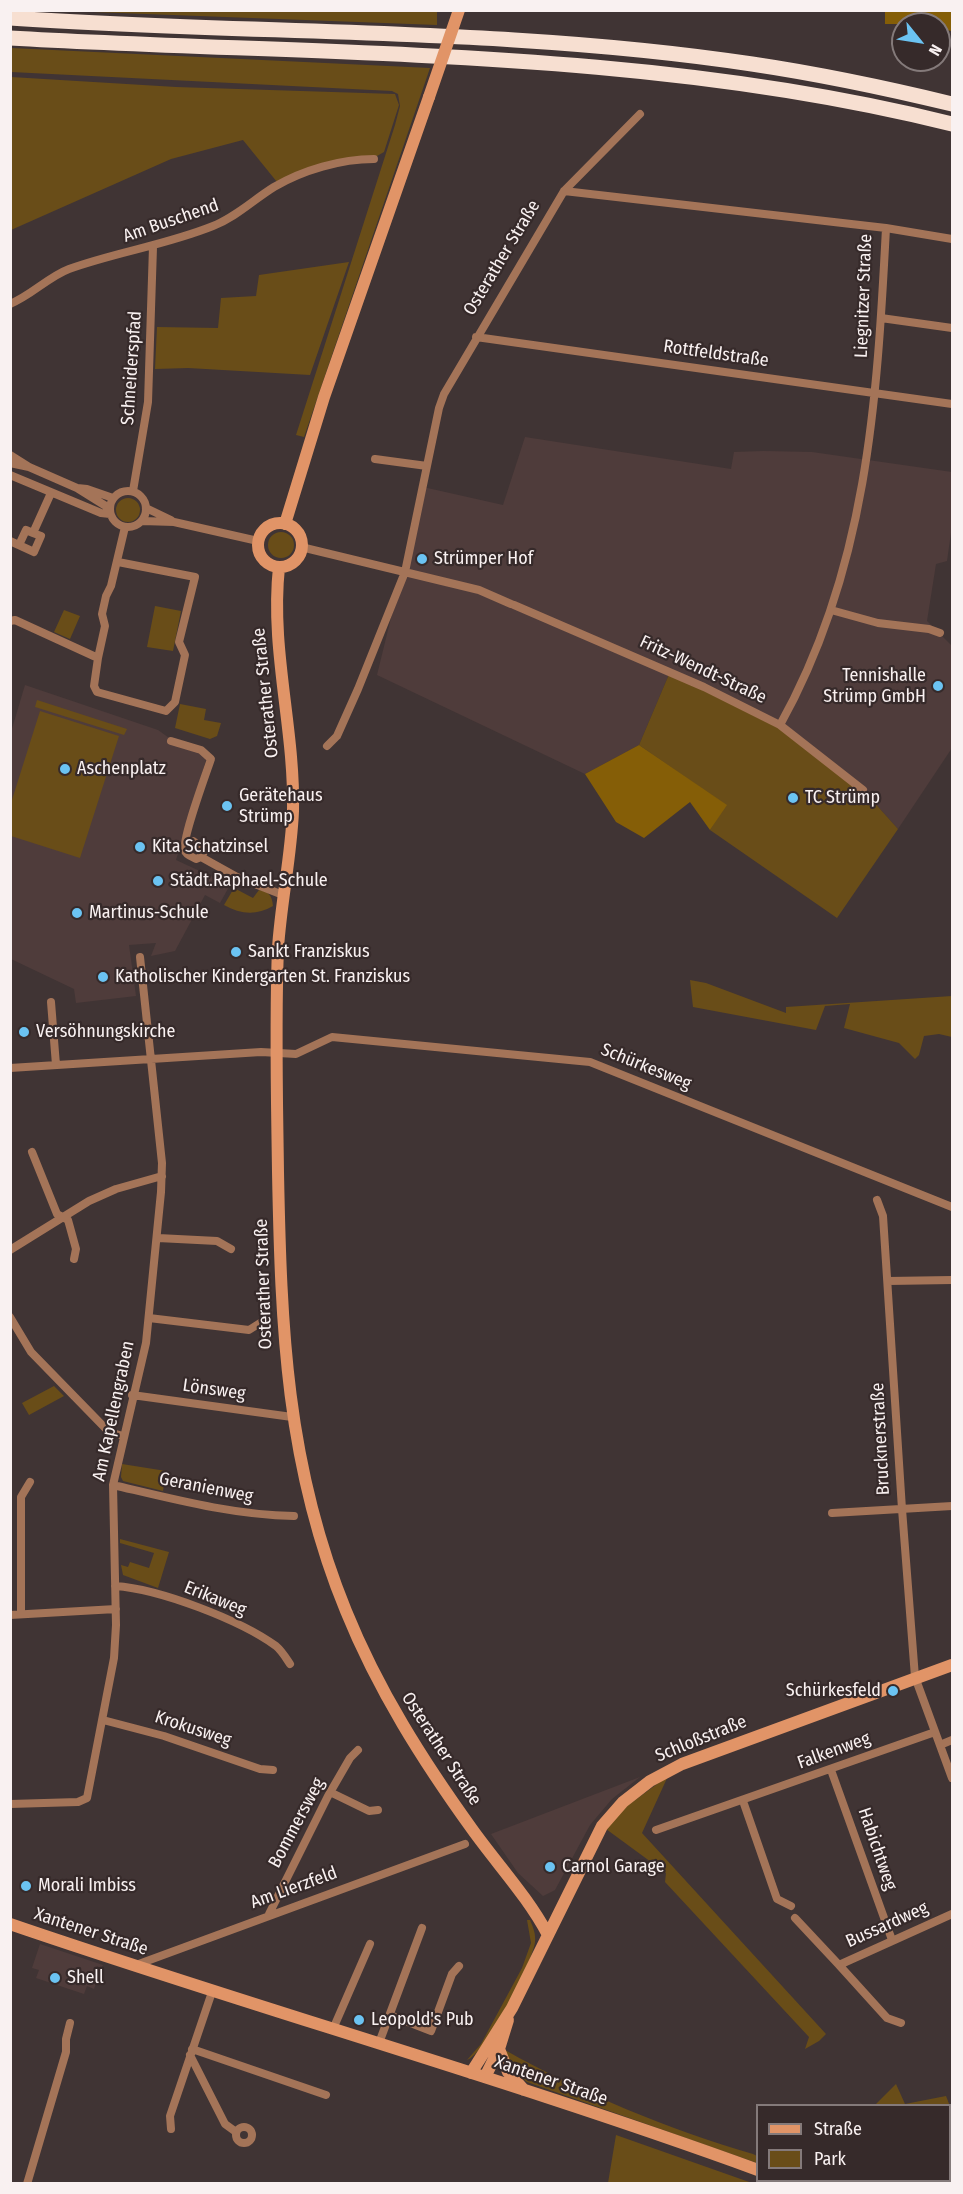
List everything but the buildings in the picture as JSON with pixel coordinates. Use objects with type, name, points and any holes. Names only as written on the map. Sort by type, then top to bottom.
[{"type":"highway","points":[[10,18],[467,38],[611,49],[751,63],[831,77],[952,104]]},
{"type":"highway","points":[[10,38],[464,57],[609,68],[747,83],[828,96],[952,124]]},
{"type":"main road","points":[[286,518],[297,532],[301,547],[291,563],[279,567],[272,565],[261,556],[258,541],[271,525],[286,518],[324,397],[459,10]]},
{"type":"main road","name":"Osterather Straße","points":[[279,567],[276,631],[293,776],[292,817],[278,945],[276,1054],[283,1333],[291,1417],[310,1503],[327,1562],[367,1659],[396,1714],[432,1773],[548,1935]]},
{"type":"main road","name":"Schloßstraße","points":[[471,2073],[512,2008],[602,1826],[623,1802],[650,1781],[682,1764],[952,1665]]},
{"type":"main road","name":"Xantener Straße","points":[[10,1924],[212,1992],[471,2073],[756,2169]]},
{"type":"main road","name":"Schloßstraße","points":[[485,2078],[499,2049],[512,2008]]},
{"type":"main road","points":[[499,2049],[508,2072],[524,2091]]},
{"type":"street","name":"Osterather Straße","points":[[327,746],[337,736],[405,572],[444,394],[564,191],[640,114]]},
{"type":"street","name":"Am Buschend","points":[[10,304],[67,270],[153,247],[235,215],[275,186],[302,175],[343,161],[374,159]]},
{"type":"street","name":"Liegnitzer Straße","points":[[564,191],[886,228],[877,394],[854,531],[831,610],[802,685],[780,725]]},
{"type":"street","points":[[886,228],[952,239]]},
{"type":"street","name":"Schneiderspfad","points":[[133,491],[148,402],[153,247]]},
{"type":"street","points":[[881,318],[952,328]]},
{"type":"street","name":"Rottfeldstraße","points":[[476,337],[952,404]]},
{"type":"street","points":[[10,454],[29,466],[76,488],[110,511],[116,523],[125,527],[134,526],[142,521],[174,522],[258,541]]},
{"type":"street","points":[[375,459],[427,466]]},
{"type":"street","points":[[10,463],[29,466]]},
{"type":"street","points":[[10,475],[51,493],[110,511]]},
{"type":"street","points":[[76,488],[87,489],[113,498]]},
{"type":"street","points":[[110,511],[113,498],[122,491],[133,491],[142,498],[146,508],[142,521]]},
{"type":"street","points":[[33,533],[51,493]]},
{"type":"street","points":[[146,508],[174,522]]},
{"type":"street","points":[[118,562],[195,577],[179,642],[185,655],[176,702],[166,711],[100,693],[94,686],[105,626],[102,614],[118,562],[125,527]]},
{"type":"street","points":[[10,541],[34,552],[41,537],[26,530],[20,545]]},
{"type":"street","name":"Fritz-Wendt-Straße","points":[[301,547],[479,590],[714,691],[780,725],[863,790]]},
{"type":"street","points":[[831,610],[878,623],[928,629],[940,633]]},
{"type":"street","points":[[10,621],[15,620],[98,658]]},
{"type":"street","points":[[171,741],[201,750],[211,759],[186,843],[193,841],[203,847],[205,850],[201,857],[237,878],[283,895]]},
{"type":"street","name":"Am Kapellengraben","points":[[10,1804],[84,1801],[89,1792],[114,1658],[116,1586],[113,1485],[149,1318],[162,1176],[140,957]]},
{"type":"street","points":[[51,1002],[56,1065]]},
{"type":"street","name":"Schürkesweg","points":[[10,1068],[261,1052],[296,1054],[332,1037],[590,1062],[952,1207]]},
{"type":"street","points":[[32,1152],[57,1214],[68,1220],[76,1249],[74,1259]]},
{"type":"street","points":[[10,1250],[89,1201],[116,1189],[162,1176]]},
{"type":"street","name":"Brucknerstraße","points":[[877,1200],[883,1216],[915,1677],[952,1778]]},
{"type":"street","points":[[158,1238],[216,1241],[231,1249]]},
{"type":"street","points":[[888,1281],[952,1281]]},
{"type":"street","points":[[10,1317],[14,1331],[31,1352],[102,1425],[110,1432],[123,1436]]},
{"type":"street","points":[[149,1318],[249,1330],[261,1323]]},
{"type":"street","name":"Lönsweg","points":[[132,1395],[291,1417]]},
{"type":"street","points":[[21,1614],[21,1497],[30,1482]]},
{"type":"street","name":"Geranienweg","points":[[113,1485],[229,1510],[262,1515],[294,1516]]},
{"type":"street","points":[[832,1513],[952,1506]]},
{"type":"street","name":"Erikaweg","points":[[116,1586],[134,1587],[206,1611],[271,1643],[290,1664]]},
{"type":"street","points":[[10,1615],[116,1609]]},
{"type":"street","name":"Krokusweg","points":[[103,1720],[164,1736],[260,1769],[273,1770]]},
{"type":"street","name":"Falkenweg","points":[[656,1830],[743,1802],[935,1732]]},
{"type":"street","points":[[940,1744],[952,1740]]},
{"type":"street","name":"Bommersweg","points":[[269,1914],[350,1758],[358,1750]]},
{"type":"street","name":"Habichtweg","points":[[831,1770],[892,1940]]},
{"type":"street","points":[[332,1792],[369,1811],[378,1810]]},
{"type":"street","points":[[743,1802],[777,1899],[791,1906]]},
{"type":"street","name":"Am Lierzfeld","points":[[135,1966],[269,1914],[465,1844]]},
{"type":"street","name":"Bussardweg","points":[[839,1965],[951,1915]]},
{"type":"street","name":"Bussardweg","points":[[795,1918],[887,2019],[901,2024]]},
{"type":"street","points":[[379,2043],[422,1928]]},
{"type":"street","points":[[333,2029],[370,1944]]},
{"type":"street","points":[[390,2015],[431,2031],[452,1974],[459,1966]]},
{"type":"street","points":[[171,2130],[170,2116],[212,1992]]},
{"type":"street","points":[[27,2184],[66,2052],[70,2023]]},
{"type":"street","points":[[191,2052],[326,2095]]},
{"type":"street","points":[[191,2052],[225,2124],[236,2132]]},
{"type":"shaded area","points":[[885,11],[952,11],[952,31],[951,12],[891,12],[891,24],[885,24]]},
{"type":"shaded area","points":[[525,437],[731,469],[734,452],[764,451],[812,452],[952,472],[952,526],[947,561],[936,564],[927,621],[952,646],[952,748],[898,829],[863,790],[670,672],[639,745],[585,774],[377,675],[423,487],[503,505]]},
{"type":"shaded area","points":[[25,685],[158,730],[179,745],[202,753],[206,760],[176,860],[230,885],[220,903],[205,895],[175,951],[151,956],[156,943],[129,945],[136,996],[76,1003],[74,989],[11,959],[11,732]]},
{"type":"shaded area","points":[[639,745],[727,805],[710,830],[690,802],[644,838],[616,822],[585,774]]},
{"type":"shaded area","points":[[640,1777],[612,1799],[590,1825],[555,1890],[543,1896],[518,1873],[491,1834]]},
{"type":"shaded area","points":[[40,1944],[103,1965],[94,1989],[87,1986],[84,1994],[36,1978],[39,1970],[32,1968]]},
{"type":"green space","points":[[437,10],[437,25],[67,11]]},
{"type":"green space","points":[[11,48],[430,68],[304,437],[296,435],[395,125],[400,106],[398,94],[392,91],[11,72]]},
{"type":"green space","points":[[11,77],[176,87],[395,94],[399,105],[384,152],[377,156],[366,156],[277,182],[243,140],[171,159],[11,230]]},
{"type":"green space","points":[[349,262],[310,375],[188,368],[155,369],[157,327],[218,328],[221,298],[256,296],[259,275]]},
{"type":"green space","points":[[128,498],[133,499],[139,505],[139,515],[133,521],[128,522],[123,521],[117,515],[116,510],[117,505],[123,499]]},
{"type":"green space","points":[[281,532],[290,536],[294,545],[290,554],[281,558],[272,554],[268,545],[272,536]]},
{"type":"green space","points":[[155,606],[181,611],[173,651],[147,647]]},
{"type":"green space","points":[[64,610],[80,616],[70,639],[54,632]]},
{"type":"green space","name":"TC Strümp","points":[[670,672],[780,725],[863,790],[898,829],[837,918],[710,830],[726,805],[639,745]]},
{"type":"green space","points":[[37,700],[127,729],[124,735],[35,707]]},
{"type":"green space","points":[[180,704],[206,709],[204,720],[221,723],[217,736],[210,739],[175,728]]},
{"type":"green space","name":"Aschenplatz","points":[[40,711],[119,736],[80,858],[11,836],[11,803]]},
{"type":"green space","points":[[234,888],[253,898],[259,890],[265,892],[271,897],[273,906],[254,912],[242,912],[230,908],[224,905]]},
{"type":"green space","points":[[690,980],[706,983],[786,1013],[786,1007],[952,996],[952,1037],[939,1034],[924,1036],[919,1055],[915,1059],[899,1043],[844,1028],[850,1004],[825,1006],[816,1030],[693,1007]]},
{"type":"green space","points":[[54,1386],[64,1396],[29,1415],[22,1403]]},
{"type":"green space","points":[[122,1464],[166,1471],[163,1491],[123,1481]]},
{"type":"green space","points":[[120,1539],[169,1552],[158,1588],[123,1575],[121,1565],[128,1567],[130,1562],[149,1568],[154,1553],[120,1543]]},
{"type":"green space","points":[[668,1776],[642,1833],[826,2034],[805,2049],[809,2037],[665,1882],[666,1873],[606,1829],[627,1806]]},
{"type":"green space","points":[[527,1920],[530,1920],[534,1931],[535,1942],[526,1968],[507,2007],[485,2043],[475,2055],[467,2060],[481,2044],[522,1968],[531,1943]]},
{"type":"green space","points":[[505,2050],[595,2096],[626,2109],[753,2154],[756,2156],[756,2163],[527,2082],[510,2069]]},
{"type":"green space","points":[[896,2084],[905,2104],[876,2104]]},
{"type":"green space","points":[[946,2096],[949,2104],[905,2104]]},
{"type":"green space","points":[[616,2135],[752,2183],[608,2183]]},
{"type":"green space","points":[[952,2137],[952,2183],[834,2184],[834,2182],[951,2182]]},
{"type":"place","name":"Strümper Hof","points":[[422,559]]},
{"type":"place","name":"Tennishalle Strümp GmbH","points":[[938,686]]},
{"type":"place","name":"Aschenplatz","points":[[65,769]]},
{"type":"place","name":"TC Strümp","points":[[793,798]]},
{"type":"place","name":"Gerätehaus Strümp","points":[[227,806]]},
{"type":"place","name":"Kita Schatzinsel","points":[[140,847]]},
{"type":"place","name":"Städt.Raphael-Schule","points":[[158,881]]},
{"type":"place","name":"Martinus-Schule","points":[[77,913]]},
{"type":"place","name":"Sankt Franziskus","points":[[236,952]]},
{"type":"place","name":"Katholischer Kindergarten St. Franziskus","points":[[103,977]]},
{"type":"place","name":"Versöhnungskirche","points":[[24,1032]]},
{"type":"place","name":"Schürkesfeld","points":[[893,1691]]},
{"type":"place","name":"Carnol Garage","points":[[550,1867]]},
{"type":"place","name":"Morali Imbiss","points":[[26,1886]]},
{"type":"place","name":"Shell","points":[[55,1978]]},
{"type":"place","name":"Leopold's Pub","points":[[359,2020]]}]
